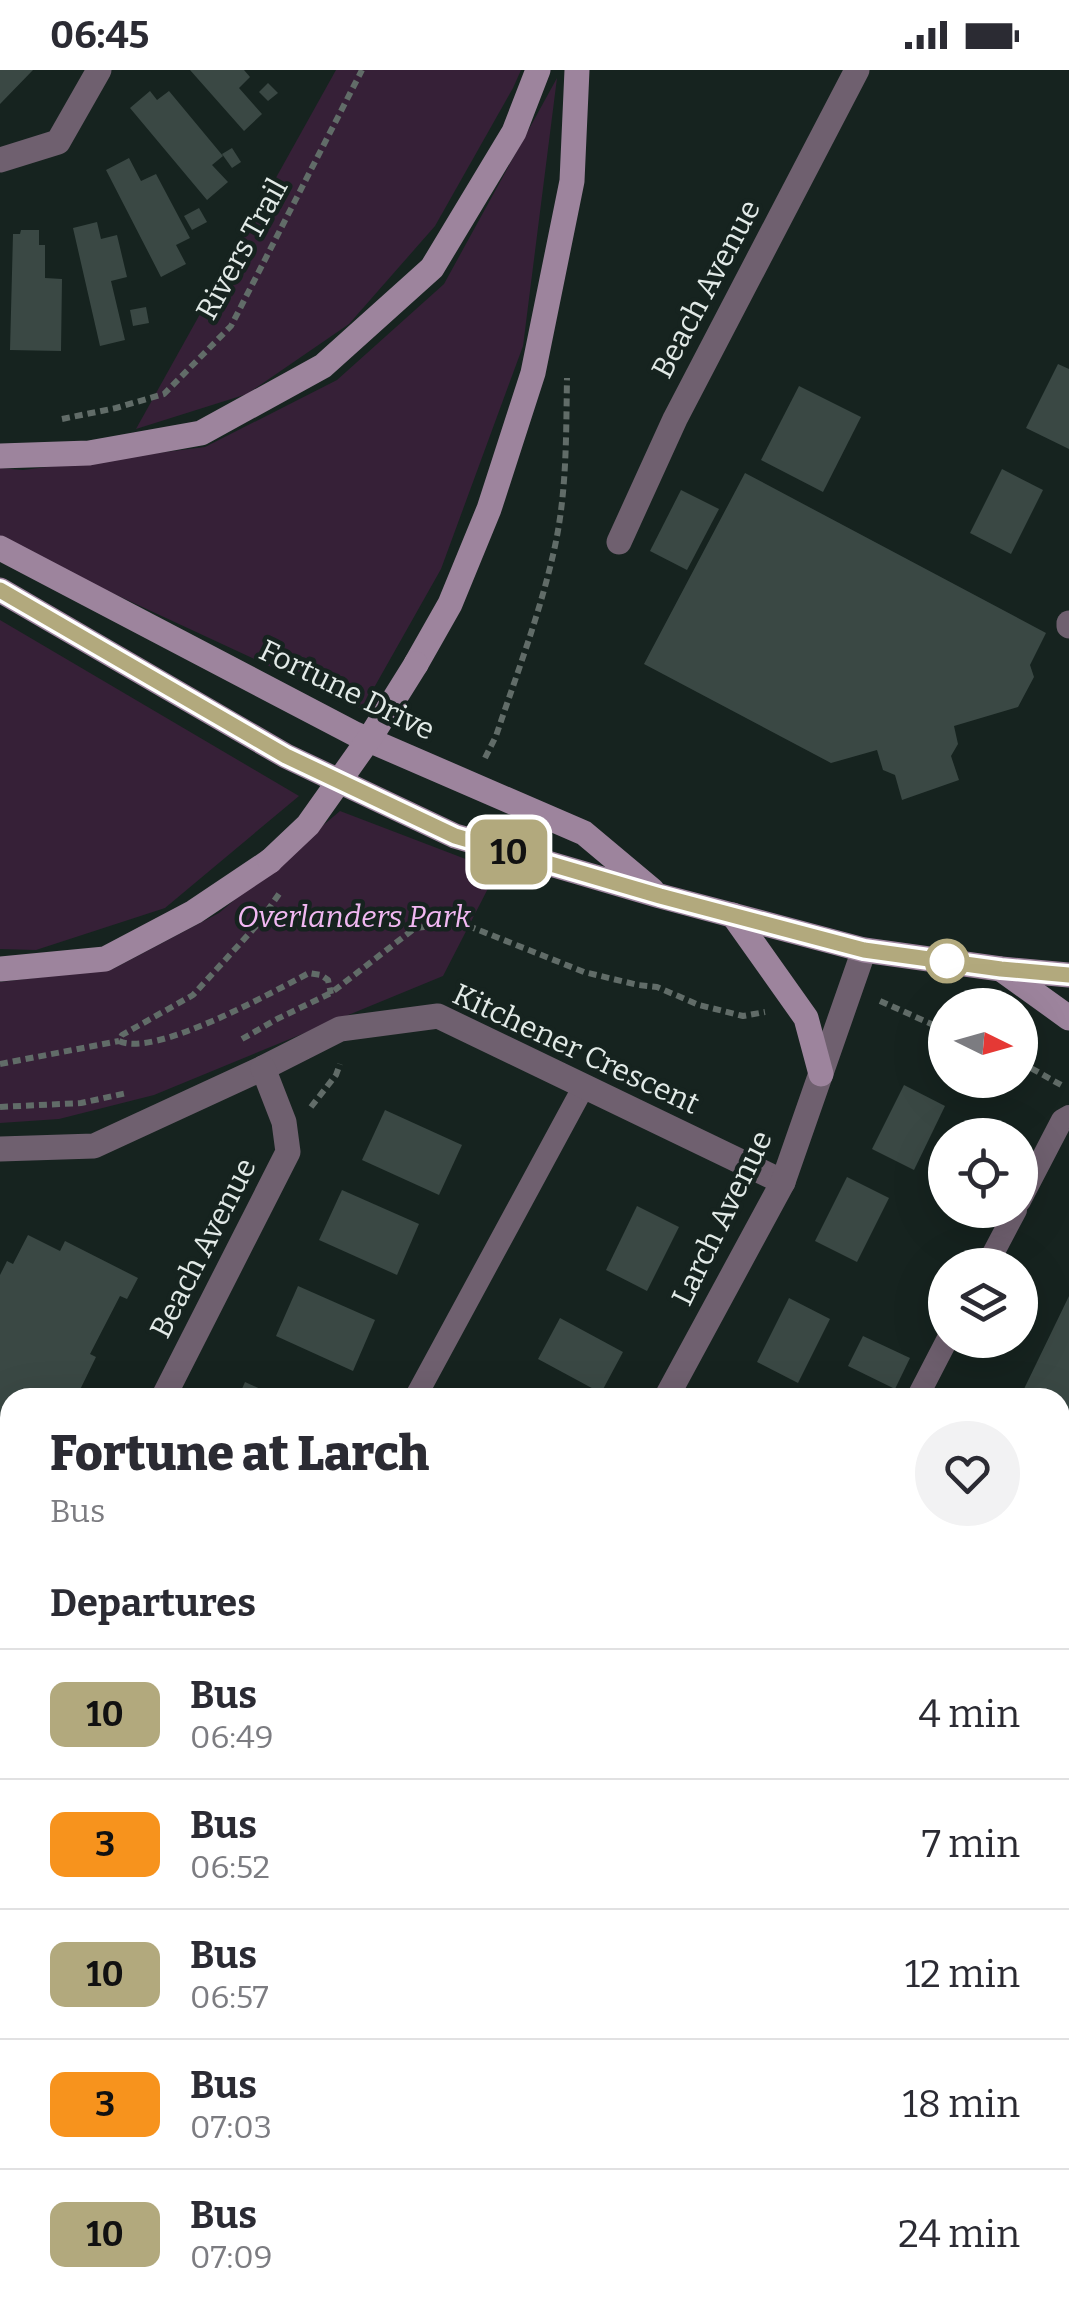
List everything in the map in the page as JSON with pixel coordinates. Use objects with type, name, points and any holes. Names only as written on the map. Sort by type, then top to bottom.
[{"type":"main road","points":[[0,456],[90,453],[201,433],[323,366],[432,268],[514,132],[538,70]]},
{"type":"main road","points":[[0,969],[105,959],[194,912],[270,861],[308,825],[371,736],[450,604],[489,509],[532,373],[572,181],[577,70]]},
{"type":"main road","name":"Fortune Drive","points":[[0,548],[355,734],[584,834],[660,896]]},
{"type":"main road","name":"Fortune Drive","points":[[0,590],[286,756],[455,836],[864,950],[1069,975]]},
{"type":"main road","points":[[732,915],[806,1018],[821,1074]]},
{"type":"main road","points":[[1001,969],[1069,1018]]},
{"type":"street","points":[[0,160],[58,142],[98,70]]},
{"type":"street","name":"Beach Avenue","points":[[619,542],[675,418],[857,70]]},
{"type":"street","name":"Larch Avenue","points":[[671,1388],[783,1182],[864,950]]},
{"type":"street","name":"Kitchener Crescent","points":[[0,1149],[94,1146],[340,1029],[438,1016],[783,1182]]},
{"type":"street","name":"Beach Avenue","points":[[168,1388],[288,1152],[284,1122],[263,1068]]},
{"type":"lane","points":[[420,1388],[584,1086]]},
{"type":"lane","points":[[1038,1167],[1062,1120],[1069,1116]]},
{"type":"lane","points":[[922,1388],[938,1358]]},
{"type":"path","name":"Rivers Trail","points":[[53,420],[164,394],[231,326],[362,70]]},
{"type":"path","points":[[486,758],[542,599],[556,544],[566,456],[570,363]]},
{"type":"path","points":[[119,1041],[122,1035],[193,995],[258,924],[280,892]]},
{"type":"path","points":[[0,1064],[119,1041],[133,1046],[158,1042],[309,973],[321,974],[328,980],[330,993]]},
{"type":"path","points":[[882,1002],[928,1022]]},
{"type":"path","points":[[300,1116],[315,1104],[336,1076],[344,1051]]},
{"type":"path","points":[[1038,1072],[1069,1090]]},
{"type":"green space","points":[[336,70],[521,70],[435,226],[349,324],[247,394],[136,429]]},
{"type":"green space","points":[[557,78],[523,346],[441,569],[362,709],[0,541],[0,468],[23,470],[205,447],[337,380],[444,284]]},
{"type":"green space","points":[[0,620],[299,796],[165,908],[36,950],[0,949]]},
{"type":"green space","name":"Overlanders Park","points":[[340,811],[497,871],[443,976],[154,1095],[59,1119],[0,1123],[0,982],[113,969],[219,913]]},
{"type":"building","points":[[0,70],[33,70],[0,104]]},
{"type":"building","points":[[190,70],[244,70],[250,77],[239,88],[262,114],[244,131]]},
{"type":"building","points":[[268,83],[278,93],[268,101],[259,92]]},
{"type":"building","points":[[150,91],[157,100],[169,91],[223,156],[212,165],[228,182],[207,200],[130,108]]},
{"type":"building","points":[[232,148],[241,162],[232,168],[222,154]]},
{"type":"building","points":[[129,158],[141,181],[156,174],[190,238],[176,245],[186,264],[161,277],[106,170]]},
{"type":"building","points":[[199,208],[207,222],[192,230],[184,216]]},
{"type":"building","points":[[97,222],[101,239],[117,235],[127,277],[111,281],[125,340],[100,346],[73,228]]},
{"type":"building","points":[[21,230],[39,230],[39,245],[45,245],[45,278],[62,279],[61,351],[10,350],[13,234],[20,234]]},
{"type":"building","points":[[146,307],[149,323],[133,326],[130,310]]},
{"type":"building","points":[[1058,364],[1069,369],[1069,449],[1026,428]]},
{"type":"building","points":[[799,386],[861,417],[823,492],[761,460]]},
{"type":"building","points":[[1002,469],[1043,490],[1011,554],[970,533]]},
{"type":"building","points":[[745,473],[1046,633],[1030,665],[1034,677],[1018,707],[954,726],[958,744],[951,756],[959,780],[902,800],[895,775],[883,770],[877,750],[831,763],[644,664]]},
{"type":"building","points":[[681,490],[719,509],[687,570],[650,551]]},
{"type":"building","points":[[904,1085],[945,1106],[939,1118],[928,1118],[928,1141],[914,1170],[872,1149]]},
{"type":"building","points":[[385,1110],[462,1145],[439,1195],[362,1160]]},
{"type":"building","points":[[847,1177],[889,1198],[857,1262],[815,1241]]},
{"type":"building","points":[[342,1190],[419,1224],[397,1275],[319,1240]]},
{"type":"building","points":[[637,1206],[679,1227],[647,1291],[606,1270]]},
{"type":"building","points":[[28,1235],[60,1251],[65,1241],[138,1278],[127,1299],[120,1296],[90,1354],[96,1357],[81,1388],[0,1388],[0,1275],[7,1261],[13,1264]]},
{"type":"building","points":[[298,1286],[375,1320],[353,1371],[276,1336]]},
{"type":"building","points":[[1069,1296],[1069,1388],[1024,1388]]},
{"type":"building","points":[[789,1298],[830,1319],[798,1383],[757,1362]]},
{"type":"building","points":[[560,1318],[623,1352],[604,1388],[592,1388],[538,1359]]},
{"type":"building","points":[[863,1336],[910,1358],[895,1388],[848,1366]]},
{"type":"bus line","name":"10","points":[[0,590],[286,756],[455,836],[864,950],[1069,975]]}]
